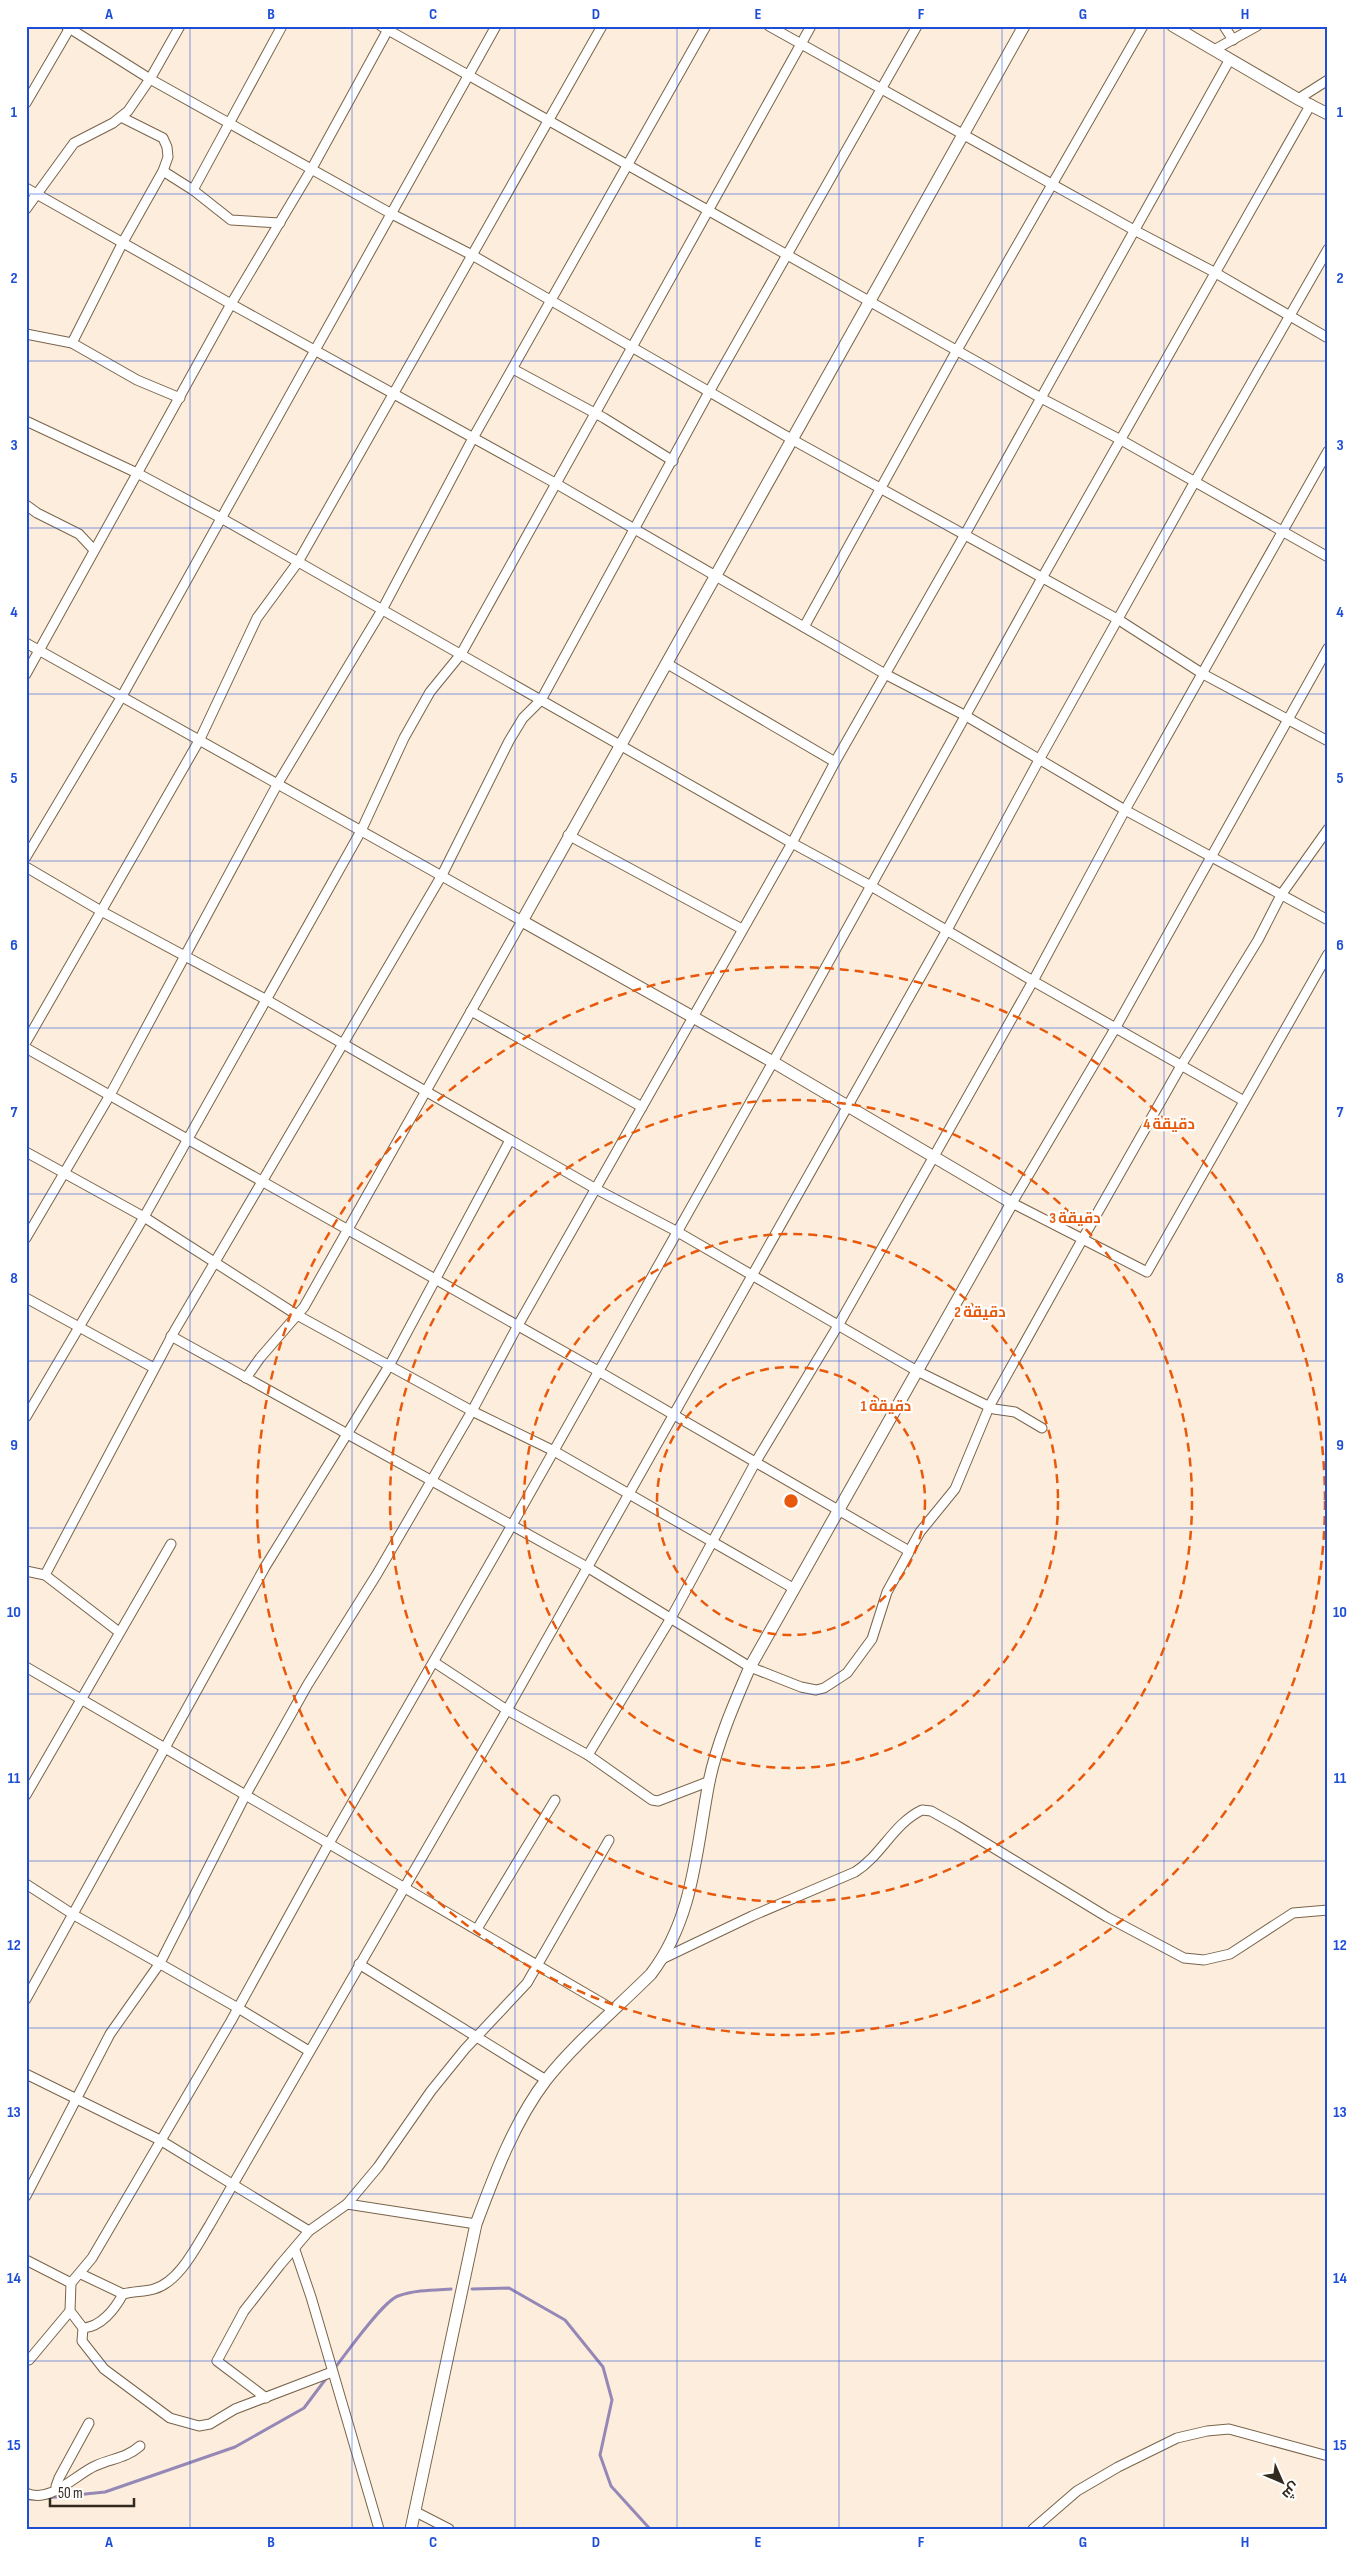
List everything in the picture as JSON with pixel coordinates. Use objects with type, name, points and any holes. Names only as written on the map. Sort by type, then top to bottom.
[{"type":"street","points":[[26,209],[35,194],[74,143],[121,117],[128,111],[150,79],[180,26]]},
{"type":"street","points":[[193,190],[282,26]]},
{"type":"street","points":[[26,856],[122,696],[496,26]]},
{"type":"street","points":[[26,1042],[200,739],[257,618],[298,562],[392,393],[551,120],[602,26]]},
{"type":"street","points":[[26,1238],[110,1095],[278,783],[382,610],[473,438],[706,26]]},
{"type":"street","points":[[769,26],[1134,230],[1214,272],[1328,338]]},
{"type":"street","points":[[26,1417],[81,1327],[144,1217],[264,999],[361,831],[404,738],[430,692],[461,654],[554,483],[811,26]]},
{"type":"street","points":[[45,1575],[172,1336],[442,875],[509,741],[523,718],[541,700],[709,392],[917,26]]},
{"type":"street","points":[[246,1378],[260,1358],[298,1316],[348,1231],[1024,26]]},
{"type":"street","points":[[804,627],[879,488],[1143,26]]},
{"type":"street","points":[[1172,26],[1298,99],[1328,114]]},
{"type":"street","points":[[1224,26],[1233,40]]},
{"type":"street","points":[[1214,50],[1257,26]]},
{"type":"street","points":[[26,103],[69,27],[150,79],[311,170],[472,255],[793,440],[1119,620],[1203,674],[1328,741]]},
{"type":"street","points":[[26,674],[180,398],[230,304],[311,170],[386,28],[787,253],[1040,398],[1120,440],[1282,533],[1328,557]]},
{"type":"street","points":[[26,2196],[75,2098],[110,2034],[160,1963],[245,1796],[308,1684],[377,1574],[472,1410],[517,1327],[792,843],[835,762],[964,536],[1230,59]]},
{"type":"street","points":[[1298,99],[1328,80]]},
{"type":"street","points":[[30,2360],[70,2311],[71,2284],[92,2258],[238,2008],[328,1844],[434,1662],[676,1231],[774,1062],[1042,578],[1311,104]]},
{"type":"street","points":[[72,344],[123,242],[163,171],[168,157],[165,141],[121,117]]},
{"type":"street","points":[[163,171],[193,190],[231,220],[280,222]]},
{"type":"street","points":[[26,188],[230,304],[554,483],[885,674],[966,716],[1125,810],[1328,920]]},
{"type":"street","points":[[81,2274],[123,2294],[159,2287],[181,2268],[209,2226],[507,1710],[947,930],[1039,760],[1194,483],[1328,249]]},
{"type":"street","points":[[26,334],[72,344],[137,380],[180,398]]},
{"type":"street","points":[[513,369],[594,412],[673,461]]},
{"type":"street","points":[[26,421],[137,473],[221,518],[792,843],[871,886],[1244,1101]]},
{"type":"street","points":[[588,1755],[671,1618],[755,1463],[839,1324],[1033,981],[1125,810],[1328,451]]},
{"type":"street","points":[[26,505],[37,513],[79,534],[94,550]]},
{"type":"street","points":[[26,643],[442,875],[693,1019],[774,1062],[933,1158],[1012,1203],[1148,1272],[1328,954]]},
{"type":"street","points":[[410,2529],[476,2224],[490,2186],[524,2115],[546,2080],[662,1959],[682,1916],[695,1870],[710,1781],[734,1703],[750,1667],[1012,1203],[1116,1027],[1328,648]]},
{"type":"street","points":[[666,663],[835,762]]},
{"type":"street","points":[[172,1336],[430,1481],[587,1566],[750,1667],[802,1687],[816,1690],[831,1685],[847,1673],[872,1639],[887,1592],[920,1532],[955,1489],[990,1405],[1082,1240],[1182,1064],[1258,940],[1281,895],[1328,829]]},
{"type":"street","points":[[568,836],[742,929]]},
{"type":"street","points":[[26,867],[101,911],[186,955],[264,999],[596,1189],[676,1231],[917,1371],[990,1405],[994,1409],[1015,1412],[1042,1428]]},
{"type":"street","points":[[471,1011],[642,1107]]},
{"type":"street","points":[[26,1048],[188,1138],[263,1183],[517,1327],[598,1371],[672,1416],[910,1551]]},
{"type":"street","points":[[26,1999],[265,1567],[389,1366],[510,1140]]},
{"type":"street","points":[[26,1152],[144,1217],[298,1316],[472,1410],[554,1451],[793,1588]]},
{"type":"street","points":[[26,1298],[154,1368]]},
{"type":"street","points":[[26,1795],[171,1544]]},
{"type":"street","points":[[26,1571],[45,1575],[119,1632]]},
{"type":"street","points":[[434,1662],[507,1710],[588,1755],[647,1797],[658,1801],[710,1781]]},
{"type":"street","points":[[26,1668],[614,2010]]},
{"type":"street","points":[[477,1929],[555,1800]]},
{"type":"street","points":[[662,1959],[752,1916],[855,1872],[865,1866],[901,1825],[922,1810],[932,1812],[956,1825],[1107,1917],[1184,1958],[1204,1960],[1230,1954],[1293,1913],[1328,1910]]},
{"type":"street","points":[[266,2398],[220,2366],[217,2359],[244,2311],[309,2231],[347,2204],[378,2167],[431,2092],[477,2036],[511,2003],[527,1983],[609,1840]]},
{"type":"street","points":[[26,1884],[74,1915],[238,2008],[309,2051]]},
{"type":"street","points":[[359,1964],[546,2080]]},
{"type":"street","points":[[26,2074],[160,2140],[309,2231]]},
{"type":"street","points":[[347,2204],[476,2224]]},
{"type":"street","points":[[294,2250],[311,2297],[379,2529]]},
{"type":"street","points":[[26,2260],[71,2284]]},
{"type":"street","points":[[82,2328],[97,2324],[106,2316],[123,2294]]},
{"type":"street","points":[[70,2311],[82,2328],[82,2341],[87,2350],[104,2370],[154,2407],[177,2421],[206,2426],[235,2409],[332,2372]]},
{"type":"street","points":[[58,2489],[56,2486],[59,2478],[89,2423]]},
{"type":"street","points":[[1032,2529],[1077,2491],[1118,2467],[1177,2438],[1229,2429],[1328,2456]]},
{"type":"street","points":[[26,2493],[42,2496],[58,2489],[94,2466],[127,2456],[140,2446]]},
{"type":"street","points":[[414,2511],[449,2529]]},
{"type":"waterway","points":[[472,2289],[509,2288],[565,2320],[603,2367],[612,2400],[600,2455],[611,2486],[650,2529]]},
{"type":"waterway","points":[[334,2369],[355,2341],[391,2300],[411,2293],[451,2289]]},
{"type":"waterway","points":[[46,2498],[105,2492],[235,2447],[304,2408],[328,2376]]},
{"type":"waterway","points":[[26,2499],[35,2499]]}]
